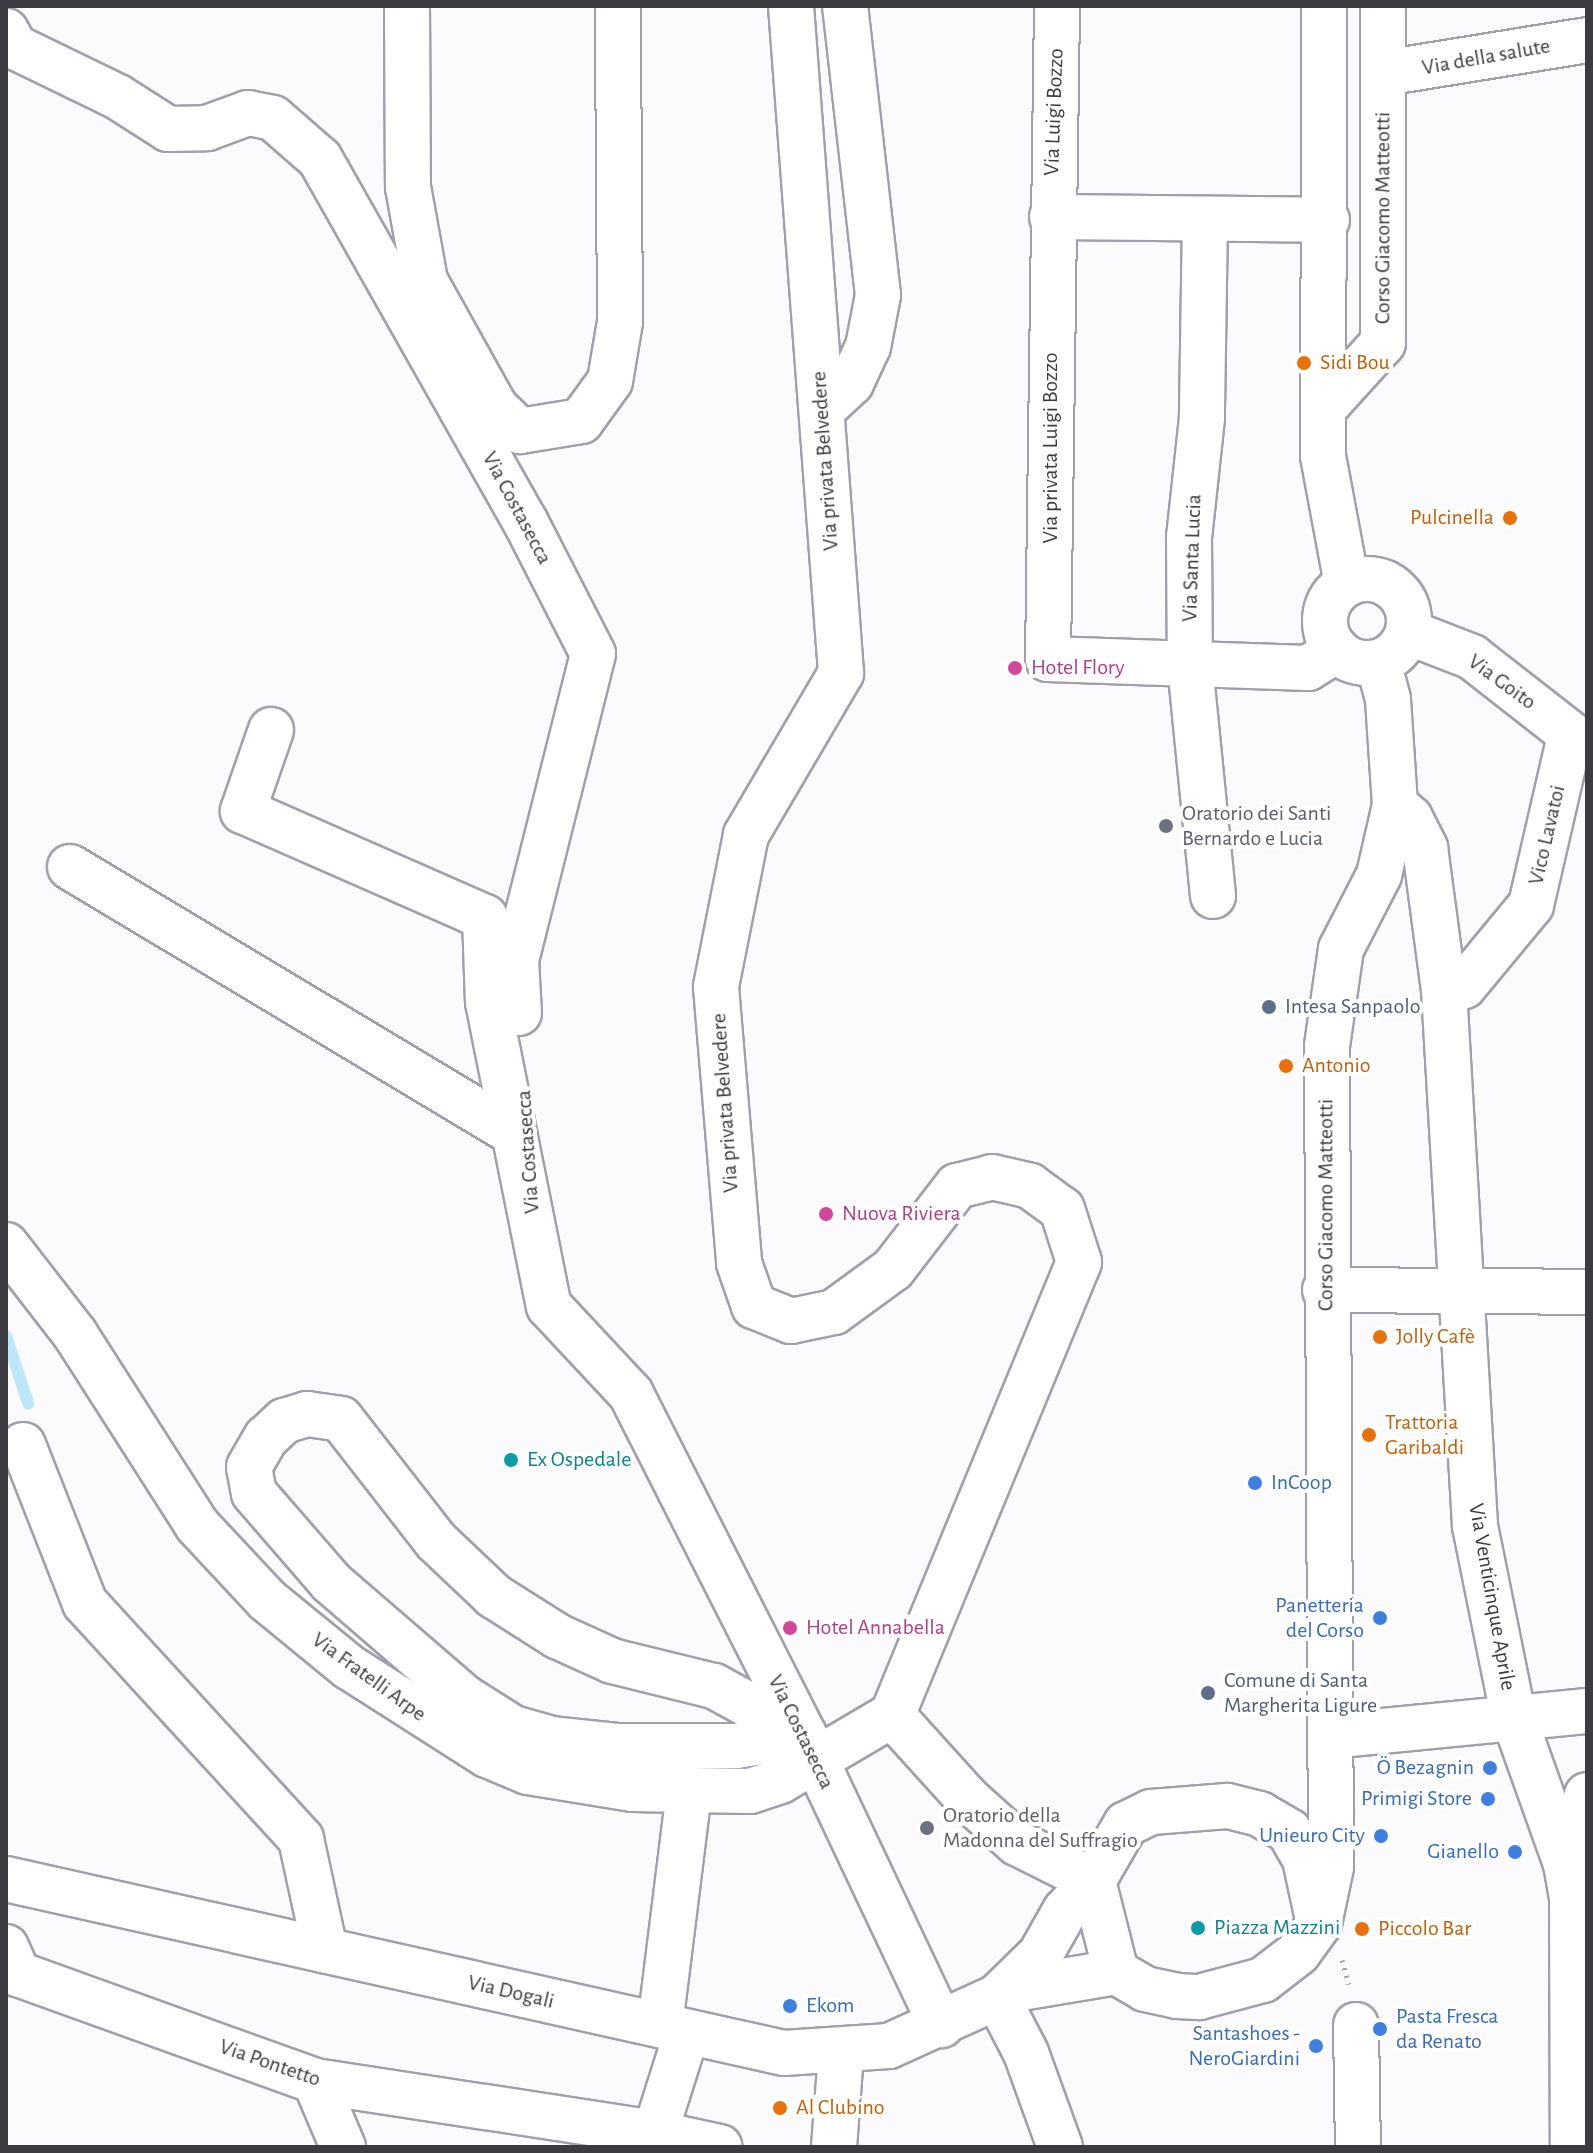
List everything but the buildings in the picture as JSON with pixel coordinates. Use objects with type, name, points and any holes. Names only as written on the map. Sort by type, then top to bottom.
[{"type":"street","points":[[407,6],[408,187],[425,281],[495,407],[520,431],[581,421],[610,381],[620,322],[618,6]]},
{"type":"street","name":"Via privata Belvedere","points":[[791,6],[841,673],[746,835],[716,987],[739,1263],[754,1306],[791,1321],[834,1312],[893,1269],[957,1186],[992,1177],[1030,1186],[1062,1209],[1079,1262],[892,1715]]},
{"type":"street","points":[[822,410],[851,383],[863,359],[878,295],[845,6]]},
{"type":"street","name":"Via Luigi Bozzo","points":[[1052,217],[1057,6]]},
{"type":"street","points":[[1324,6],[1327,220],[1324,408],[1328,505],[1347,584]]},
{"type":"street","name":"Corso Giacomo Matteotti","points":[[1324,408],[1383,343],[1383,6]]},
{"type":"street","name":"Via Costasecca","points":[[6,31],[15,47],[118,97],[168,129],[207,128],[248,113],[273,118],[320,159],[525,521],[593,654],[516,960],[534,1243]]},
{"type":"street","name":"Via della salute","points":[[1384,73],[1587,40]]},
{"type":"street","points":[[1052,217],[1327,220]]},
{"type":"street","name":"Via privata Luigi Bozzo","points":[[1052,217],[1048,659],[1308,668],[1337,650]]},
{"type":"street","name":"Via Santa Lucia","points":[[1205,219],[1202,418],[1189,537],[1190,665],[1213,896]]},
{"type":"street","points":[[1360,579],[1388,584],[1406,605],[1393,647],[1363,663],[1337,650],[1328,638],[1327,607],[1347,584],[1360,579]]},
{"type":"street","name":"Corso Giacomo Matteotti","points":[[1319,1924],[1331,1867],[1325,1290],[1327,1046],[1341,949],[1379,875],[1395,805],[1388,699],[1393,647]]},
{"type":"street","name":"Via Goito","points":[[1393,647],[1472,657],[1578,741]]},
{"type":"street","name":"Via Costasecca","points":[[271,730],[243,811],[485,917],[488,1002],[549,1306],[631,1394],[810,1747],[941,2025]]},
{"type":"street","name":"Vico Lavatoi","points":[[1444,990],[1464,986],[1531,905],[1578,741]]},
{"type":"street","name":"Via Venticinque Aprile","points":[[1395,805],[1410,818],[1425,848],[1444,990],[1475,1526],[1513,1715],[1566,1864],[1572,1898],[1573,2147]]},
{"type":"street","name":"Via Costasecca","points":[[70,867],[512,1132]]},
{"type":"street","name":"Via Fratelli Arpe","points":[[6,1245],[75,1334],[197,1525],[267,1600],[349,1667],[446,1730],[528,1772],[633,1789],[750,1791],[780,1781],[810,1747],[892,1715]]},
{"type":"street","points":[[1325,1290],[1587,1292]]},
{"type":"street","points":[[307,1414],[341,1419],[436,1541],[494,1596],[557,1636],[612,1661],[714,1686],[810,1747],[617,1746],[552,1739],[513,1728],[464,1697],[331,1582],[254,1493],[249,1467],[254,1455],[284,1421],[307,1414]]},
{"type":"street","points":[[23,1445],[85,1603],[301,1839],[325,1950]]},
{"type":"street","points":[[1260,1814],[1298,1804],[1331,1748],[1513,1715],[1587,1711]]},
{"type":"street","points":[[892,1715],[967,1798],[1017,1843],[1093,1881]]},
{"type":"street","points":[[642,2140],[673,2028],[689,1792]]},
{"type":"street","points":[[1566,1864],[1587,1795]]},
{"type":"street","points":[[1227,1806],[1260,1814],[1289,1831],[1299,1844],[1319,1924],[1282,1968],[1237,1990],[1177,1996],[1145,1989],[1116,1972],[1093,1881],[1126,1824],[1151,1812],[1227,1806]]},
{"type":"street","name":"Via Dogali","points":[[6,1881],[784,2053],[841,2053],[889,2046],[941,2025],[1003,1994],[1116,1972]]},
{"type":"street","name":"Via Dogali","points":[[1003,1994],[1040,1955],[1065,1911],[1093,1881]]},
{"type":"street","name":"Via Pontetto","points":[[6,1947],[18,1974],[315,2081],[642,2140],[720,2146]]},
{"type":"street","points":[[1003,1994],[1060,2147]]},
{"type":"street","points":[[1356,2025],[1358,2147]]},
{"type":"street","points":[[834,2147],[841,2053]]},
{"type":"street","points":[[315,2081],[343,2147]]},
{"type":"path","points":[[1319,1924],[1347,1968],[1356,2025]]},
{"type":"waterway","points":[[6,1336],[28,1403]]},
{"type":"place","name":"Sidi Bou","points":[[1304,363]]},
{"type":"place","name":"Pulcinella","points":[[1510,518]]},
{"type":"place","name":"Hotel Flory","points":[[1015,668]]},
{"type":"place","name":"Oratorio dei Santi Bernardo e Lucia","points":[[1166,826]]},
{"type":"place","name":"Intesa Sanpaolo","points":[[1269,1007]]},
{"type":"place","name":"Antonio","points":[[1286,1066]]},
{"type":"place","name":"Nuova Riviera","points":[[826,1214]]},
{"type":"place","name":"Jolly Cafè","points":[[1380,1337]]},
{"type":"place","name":"Trattoria Garibaldi","points":[[1369,1435]]},
{"type":"place","name":"Ex Ospedale","points":[[511,1460]]},
{"type":"place","name":"InCoop","points":[[1255,1483]]},
{"type":"place","name":"Panetteria del Corso","points":[[1380,1618]]},
{"type":"place","name":"Hotel Annabella","points":[[790,1628]]},
{"type":"place","name":"Comune di Santa Margherita Ligure","points":[[1208,1693]]},
{"type":"place","name":"Ö Bezagnin","points":[[1490,1768]]},
{"type":"place","name":"Primigi Store","points":[[1488,1799]]},
{"type":"place","name":"Oratorio della Madonna del Suffragio","points":[[927,1828]]},
{"type":"place","name":"Unieuro City","points":[[1381,1836]]},
{"type":"place","name":"Gianello","points":[[1515,1852]]},
{"type":"place","name":"Piazza Mazzini","points":[[1198,1928]]},
{"type":"place","name":"Piccolo Bar","points":[[1362,1929]]},
{"type":"place","name":"Ekom","points":[[790,2006]]},
{"type":"place","name":"Pasta Fresca da Renato","points":[[1380,2029]]},
{"type":"place","name":"Santashoes - NeroGiardini","points":[[1316,2046]]},
{"type":"place","name":"Al Clubino","points":[[780,2108]]}]
